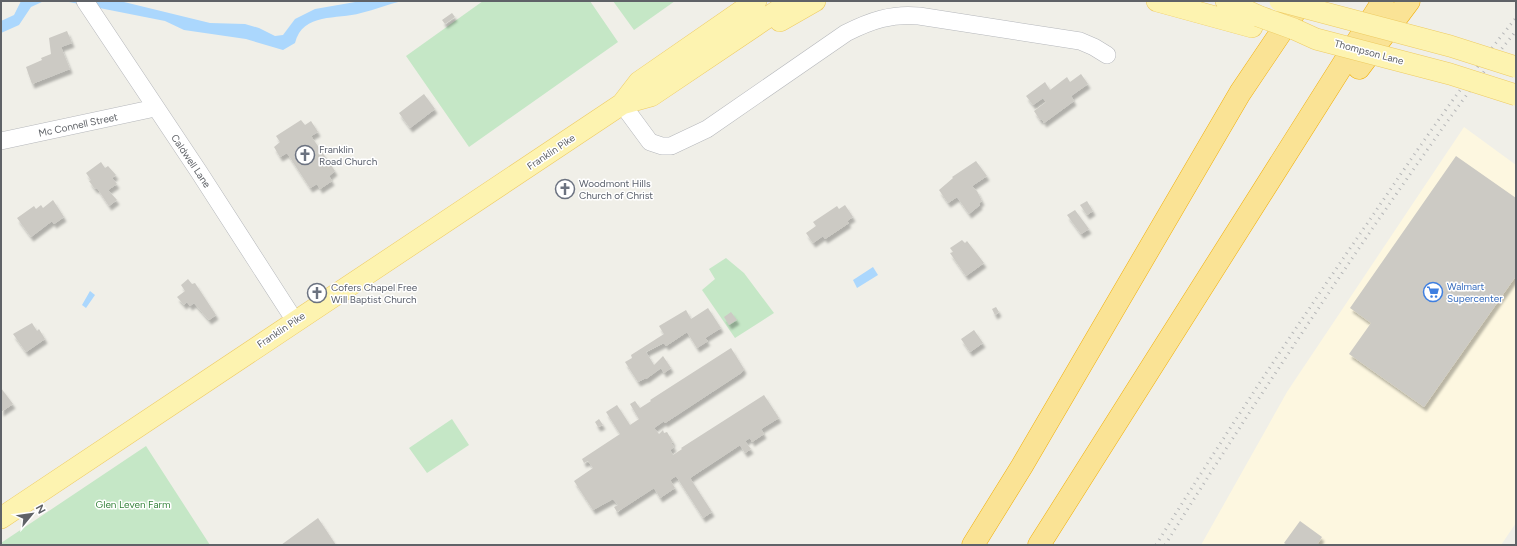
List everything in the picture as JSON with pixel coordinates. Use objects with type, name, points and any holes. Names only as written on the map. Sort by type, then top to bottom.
[{"type":"highway","points":[[1039,545],[1383,1]]},
{"type":"highway","points":[[1250,213],[1409,1]]},
{"type":"highway","points":[[973,545],[1022,466],[1240,93],[1301,3]]},
{"type":"main road","points":[[710,45],[749,1]]},
{"type":"main road","name":"Franklin Pike","points":[[1,518],[622,104],[650,96],[710,45],[756,1]]},
{"type":"main road","name":"Franklin Pike","points":[[710,45],[792,1]]},
{"type":"main road","points":[[710,45],[792,15],[815,1]]},
{"type":"main road","points":[[1157,1],[1255,22]]},
{"type":"main road","points":[[1226,1],[1255,22]]},
{"type":"main road","points":[[1280,1],[1301,3],[1450,46],[1516,67]]},
{"type":"main road","name":"Thompson Lane","points":[[1255,22],[1450,74],[1516,95]]},
{"type":"street","name":"Caldwell Lane","points":[[88,6],[295,321]]},
{"type":"street","points":[[622,104],[650,142],[662,146],[672,146],[707,129],[846,33],[872,21],[894,16],[919,16],[1080,41],[1107,55]]},
{"type":"street","name":"Mc Connell Street","points":[[1,141],[156,108]]},
{"type":"shaded area","points":[[1464,127],[1516,165],[1516,523],[1501,545],[1201,545],[1287,392]]},
{"type":"green space","points":[[483,1],[590,1],[618,42],[469,147],[406,56]]},
{"type":"green space","points":[[613,1],[675,1],[634,30]]},
{"type":"green space","points":[[726,258],[744,273],[774,313],[735,338],[702,290],[715,279],[709,269]]},
{"type":"green space","points":[[452,419],[469,445],[427,473],[409,448]]},
{"type":"green space","name":"Glen Leven Farm","points":[[146,446],[210,545],[1,545],[1,543]]},
{"type":"water","points":[[21,1],[44,1],[31,7],[19,25],[1,33],[1,21],[14,15]]},
{"type":"water","points":[[64,1],[120,1],[210,23],[245,24],[259,28],[275,36],[283,35],[295,19],[315,9],[361,1],[402,1],[361,13],[332,17],[313,22],[305,26],[299,33],[295,43],[283,50],[246,39],[184,30],[165,21]]},
{"type":"water","points":[[873,267],[878,275],[857,288],[853,280]]},
{"type":"water","points":[[90,291],[95,295],[86,308],[82,305]]},
{"type":"building","points":[[452,13],[455,17],[445,24],[442,20]]},
{"type":"building","points":[[67,31],[72,43],[61,47],[70,69],[32,84],[26,67],[51,54],[49,38]]},
{"type":"building","points":[[1081,74],[1088,84],[1071,96],[1074,101],[1044,123],[1042,119],[1040,120],[1034,111],[1046,102],[1043,98],[1033,105],[1026,96],[1045,82],[1050,90],[1067,77],[1070,82]]},
{"type":"building","points":[[424,94],[435,109],[410,128],[399,113]]},
{"type":"building","points":[[301,120],[305,125],[311,121],[318,132],[311,136],[335,171],[329,176],[332,181],[320,189],[317,184],[310,188],[287,153],[280,157],[274,147],[280,142],[276,136]]},
{"type":"building","name":"Walmart Supercenter","points":[[1456,156],[1516,198],[1516,276],[1424,407],[1349,354],[1371,323],[1350,308]]},
{"type":"building","points":[[976,161],[987,176],[972,186],[977,191],[982,201],[979,203],[980,205],[969,214],[957,197],[948,203],[939,190],[953,178],[952,177]]},
{"type":"building","points":[[101,162],[105,168],[108,166],[116,175],[112,178],[117,184],[108,190],[117,200],[109,206],[97,188],[95,189],[89,181],[91,180],[86,173]]},
{"type":"building","points":[[53,200],[64,217],[54,224],[52,221],[31,237],[17,218],[34,206],[36,209],[41,205],[43,208]]},
{"type":"building","points":[[1087,201],[1093,211],[1087,215],[1080,205]]},
{"type":"building","points":[[845,205],[853,217],[847,221],[849,223],[825,239],[823,236],[813,243],[806,233],[816,226],[813,222],[837,206],[839,209]]},
{"type":"building","points":[[1075,210],[1089,229],[1081,234],[1067,215]]},
{"type":"building","points":[[962,240],[965,243],[967,241],[984,263],[966,276],[950,253],[953,252],[950,248]]},
{"type":"building","points":[[188,279],[192,284],[195,283],[216,315],[209,320],[194,303],[190,306],[187,302],[184,305],[177,297],[185,291],[181,285]]},
{"type":"building","points":[[996,307],[999,312],[995,315],[992,309]]},
{"type":"building","points":[[708,308],[721,328],[705,338],[708,341],[697,348],[687,332],[666,346],[664,343],[646,352],[654,365],[663,356],[671,368],[664,373],[661,368],[646,379],[638,382],[625,362],[632,358],[631,355],[664,334],[659,326],[686,310],[691,319]]},
{"type":"building","points":[[731,312],[737,320],[729,325],[724,317]]},
{"type":"building","points":[[32,323],[37,331],[39,329],[45,339],[26,352],[13,334]]},
{"type":"building","points":[[974,330],[983,343],[970,352],[961,339]]},
{"type":"building","points":[[731,348],[744,369],[741,373],[665,423],[664,421],[654,428],[659,434],[663,430],[664,433],[667,432],[673,442],[671,443],[674,447],[670,450],[673,455],[682,449],[681,448],[764,395],[779,418],[761,429],[764,434],[752,442],[750,438],[745,441],[751,449],[745,453],[740,445],[690,478],[712,512],[703,518],[676,476],[670,480],[675,488],[660,498],[654,488],[617,512],[614,507],[618,505],[613,499],[593,510],[574,481],[593,468],[588,461],[584,463],[582,459],[620,434],[606,412],[617,405],[630,425],[639,419],[630,404],[635,401],[640,408]]},
{"type":"building","points":[[1,388],[13,404],[1,412]]},
{"type":"building","points":[[599,419],[603,425],[598,427],[595,422]]},
{"type":"building","points":[[318,518],[336,545],[298,545],[297,543],[293,545],[281,545]]},
{"type":"building","points":[[1300,521],[1322,537],[1317,545],[1287,545],[1284,543]]},
{"type":"railway","points":[[1156,545],[1235,421],[1343,258],[1441,116],[1516,18]]},
{"type":"railway","points":[[1165,545],[1272,379],[1381,216],[1430,145],[1516,31]]},
{"type":"place","name":"Franklin Road Church","points":[[305,155]]},
{"type":"place","name":"Woodmont Hills Church of Christ","points":[[565,189]]},
{"type":"place","name":"Walmart Supercenter","points":[[1433,292]]},
{"type":"place","name":"Cofers Chapel Free Will Baptist Church","points":[[317,293]]}]
